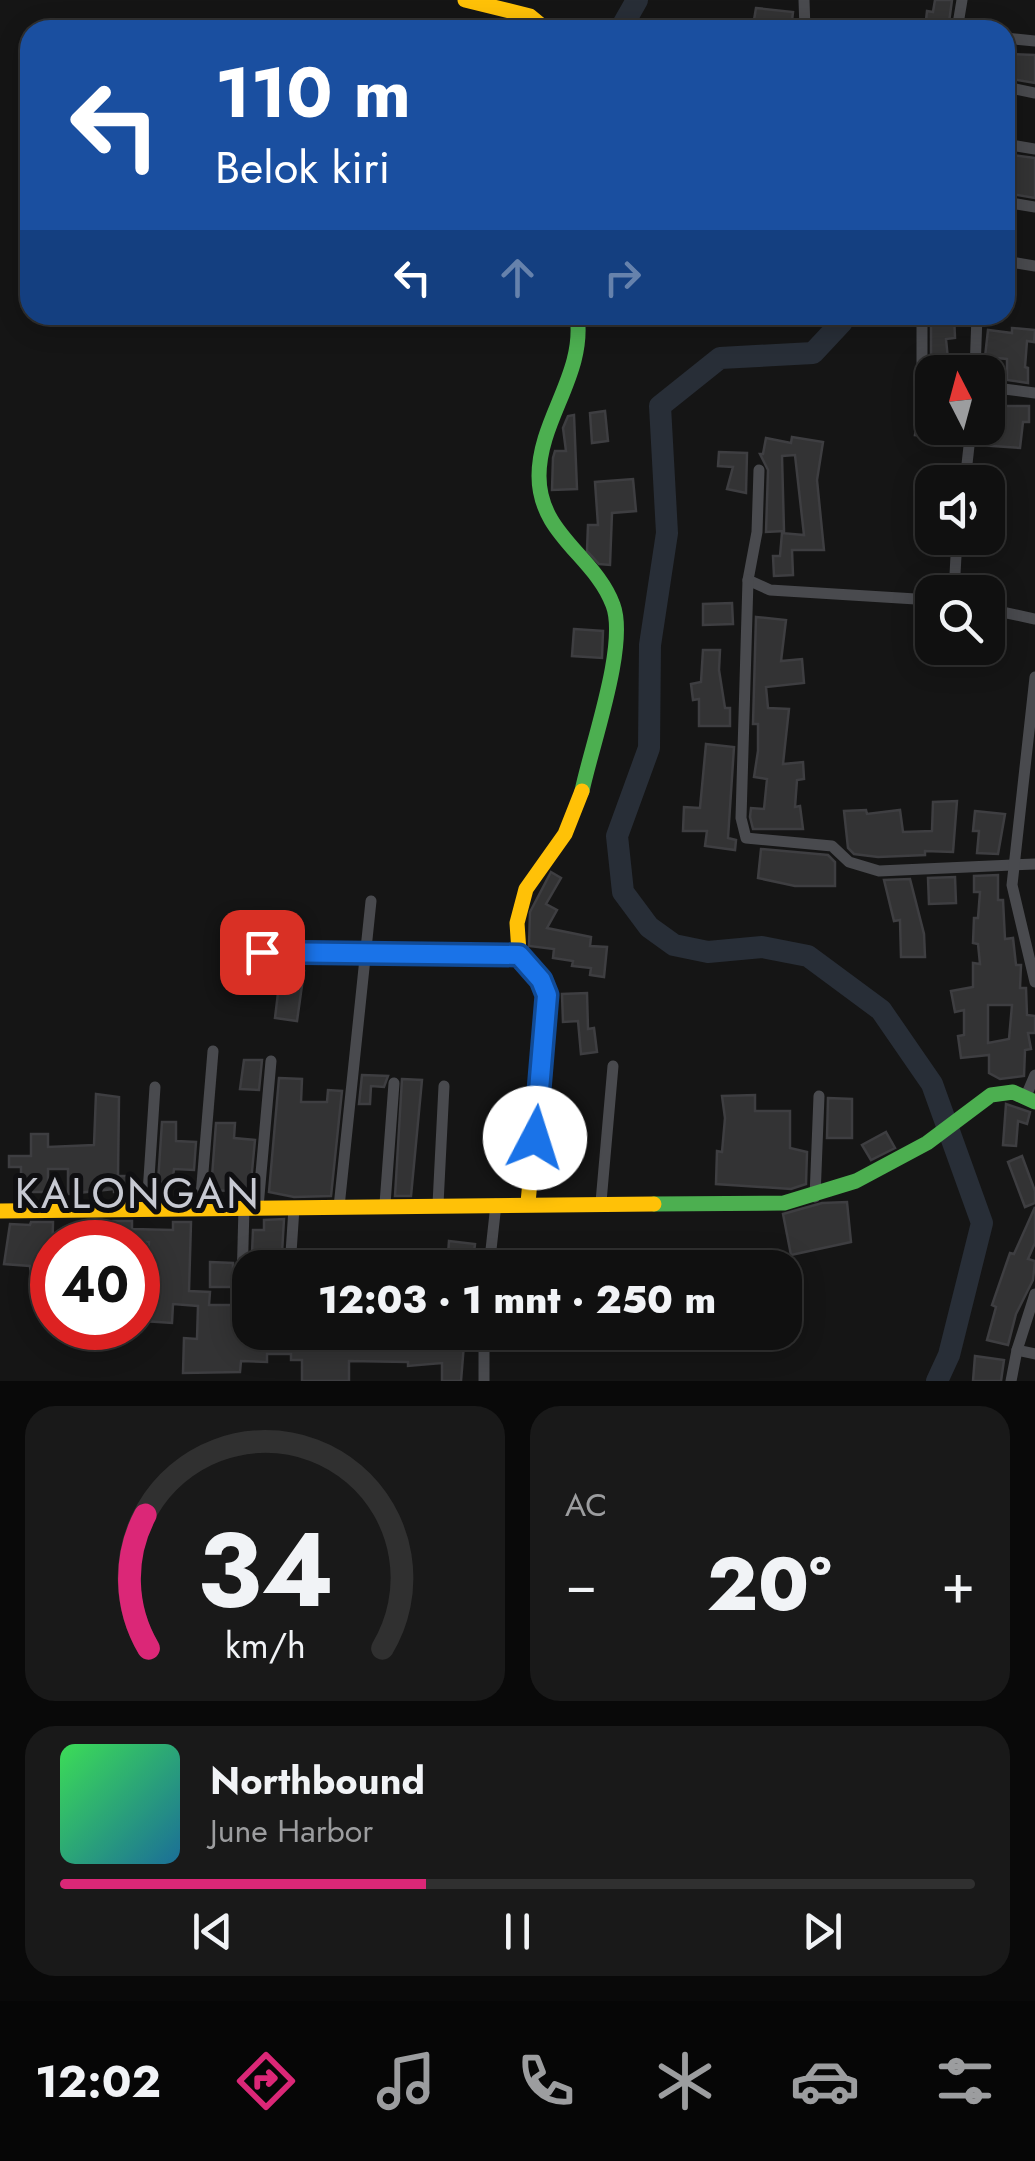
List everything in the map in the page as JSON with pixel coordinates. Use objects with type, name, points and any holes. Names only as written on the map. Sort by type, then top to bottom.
[{"type":"main road","points":[[466,0],[535,20]]},
{"type":"main road","points":[[528,1203],[547,995],[541,980],[519,955],[516,933],[520,900],[537,867],[568,828],[578,807],[617,629],[614,599],[568,550],[550,519],[540,485],[542,460],[578,348],[577,325]]},
{"type":"main road","points":[[0,1211],[384,1204],[784,1203],[856,1181],[927,1144],[991,1095],[1002,1091],[1030,1099]]},
{"type":"street","points":[[922,325],[922,355]]},
{"type":"street","points":[[976,355],[977,325]]},
{"type":"street","points":[[1005,389],[1035,393]]},
{"type":"street","points":[[759,470],[757,532],[748,580],[741,818],[746,838],[832,846],[850,862],[879,871],[1035,864]]},
{"type":"street","points":[[748,580],[770,590],[915,599]]},
{"type":"street","points":[[1005,613],[1035,619]]},
{"type":"street","points":[[1035,677],[1012,864],[1017,915],[1035,982]]},
{"type":"street","points":[[339,1207],[362,954],[371,901]]},
{"type":"street","points":[[262,952],[519,955]]},
{"type":"street","points":[[200,1208],[213,1051]]},
{"type":"street","points":[[247,1250],[271,1060]]},
{"type":"street","points":[[601,1202],[613,1066]]},
{"type":"street","points":[[1030,1099],[1035,1075]]},
{"type":"street","points":[[384,1204],[394,1082]]},
{"type":"street","points":[[438,1204],[444,1086]]},
{"type":"street","points":[[146,1208],[155,1087]]},
{"type":"street","points":[[815,1196],[819,1096]]},
{"type":"street","points":[[491,1250],[496,1204]]},
{"type":"street","points":[[291,1250],[294,1208]]},
{"type":"street","points":[[1011,1381],[1016,1350],[1035,1294]]},
{"type":"street","points":[[484,1350],[484,1381]]},
{"type":"street","points":[[1016,1350],[1035,1354]]},
{"type":"building","points":[[935,0],[952,0],[949,20],[926,20],[927,11],[933,12]]},
{"type":"building","points":[[756,8],[793,12],[792,20],[754,20]]},
{"type":"building","points":[[1015,54],[1035,55],[1035,83],[1015,80]]},
{"type":"building","points":[[1015,155],[1035,158],[1035,198],[1015,195]]},
{"type":"building","points":[[931,325],[954,325],[955,338],[946,339],[948,355],[931,355]]},
{"type":"building","points":[[1012,328],[1035,330],[1034,342],[1027,341],[1028,383],[1007,380],[1005,355],[985,355],[988,330],[1012,333]]},
{"type":"building","points":[[1005,406],[1029,406],[1029,422],[1023,422],[1020,448],[979,445],[1005,445]]},
{"type":"building","points":[[605,411],[608,441],[592,443],[590,413]]},
{"type":"building","points":[[574,415],[577,489],[552,490],[555,451],[566,451],[563,428],[568,416]]},
{"type":"building","points":[[792,437],[823,442],[817,480],[824,550],[792,550],[793,575],[774,576],[773,556],[780,556],[782,533],[804,535],[795,455],[782,456],[784,531],[766,532],[768,470],[760,454],[766,438],[791,443]]},
{"type":"building","points":[[719,452],[747,453],[746,493],[727,489],[733,467],[718,466]]},
{"type":"building","points":[[633,479],[636,511],[612,513],[610,565],[599,564],[587,551],[588,525],[598,525],[595,482]]},
{"type":"building","points":[[732,603],[733,624],[703,625],[703,604]]},
{"type":"building","points":[[756,617],[786,620],[781,661],[802,659],[804,683],[766,687],[768,708],[789,709],[783,764],[803,762],[804,779],[797,780],[795,807],[800,806],[803,829],[753,829],[750,817],[751,808],[764,809],[767,779],[754,777],[758,751],[758,724],[753,724]]},
{"type":"building","points":[[574,629],[603,631],[602,658],[572,656]]},
{"type":"building","points":[[703,650],[720,650],[719,670],[725,708],[730,708],[730,726],[699,726],[699,699],[693,700],[691,684],[701,682]]},
{"type":"building","points":[[706,744],[734,747],[728,838],[736,840],[735,850],[705,846],[707,831],[683,831],[684,807],[700,808]]},
{"type":"building","points":[[957,801],[953,852],[878,857],[854,854],[848,848],[844,811],[866,810],[867,814],[900,810],[903,832],[932,831],[933,802]]},
{"type":"building","points":[[975,811],[1005,814],[998,854],[977,853],[979,831],[973,831]]},
{"type":"building","points":[[761,849],[828,855],[835,862],[835,886],[795,886],[758,878]]},
{"type":"building","points":[[551,872],[561,878],[546,904],[557,910],[547,928],[591,937],[590,946],[607,947],[604,977],[590,975],[591,968],[572,966],[573,961],[553,958],[554,949],[529,946],[530,912]]},
{"type":"building","points":[[998,875],[1005,939],[1013,938],[1016,965],[1021,965],[1020,988],[1026,988],[1027,1015],[1035,1016],[1035,1033],[1028,1033],[1031,1049],[1025,1050],[1024,1076],[1000,1079],[989,1073],[989,1055],[961,1058],[958,1036],[964,1035],[964,1010],[955,1012],[951,991],[973,987],[973,963],[980,964],[978,944],[973,943],[980,892],[974,892],[974,876]],"holes":[[[988,1005],[1012,1005],[1009,1039],[988,1043]]]},
{"type":"building","points":[[955,877],[956,903],[929,904],[928,878]]},
{"type":"building","points":[[910,879],[924,934],[925,957],[901,957],[900,920],[894,921],[884,880]]},
{"type":"building","points":[[282,968],[304,971],[297,1021],[275,1018],[278,993],[254,990],[255,973],[281,975]]},
{"type":"building","points":[[587,993],[588,1029],[594,1028],[597,1052],[581,1054],[578,1021],[563,1022],[562,994]]},
{"type":"building","points":[[244,1060],[262,1060],[259,1090],[240,1089]]},
{"type":"building","points":[[362,1075],[388,1076],[384,1087],[371,1086],[370,1104],[359,1104]]},
{"type":"building","points":[[279,1078],[302,1079],[301,1102],[327,1102],[328,1090],[342,1091],[331,1196],[294,1197],[269,1192]]},
{"type":"building","points":[[402,1079],[422,1080],[411,1196],[395,1196]]},
{"type":"building","points":[[96,1094],[119,1097],[118,1176],[130,1176],[130,1192],[114,1189],[68,1194],[68,1169],[48,1169],[48,1192],[31,1192],[31,1183],[21,1183],[21,1167],[9,1167],[9,1156],[31,1156],[31,1134],[48,1134],[48,1147],[94,1145]]},
{"type":"building","points":[[755,1095],[755,1111],[790,1111],[790,1148],[807,1152],[806,1184],[791,1189],[716,1184],[717,1151],[722,1152],[725,1118],[722,1096]]},
{"type":"building","points":[[828,1098],[852,1099],[852,1138],[827,1138]]},
{"type":"building","points":[[1006,1104],[1030,1112],[1027,1124],[1018,1121],[1016,1146],[1003,1145]]},
{"type":"building","points":[[162,1122],[176,1122],[176,1141],[196,1142],[194,1170],[174,1169],[172,1184],[158,1182]]},
{"type":"building","points":[[216,1123],[235,1123],[234,1138],[255,1140],[250,1192],[211,1190]]},
{"type":"building","points":[[886,1132],[895,1148],[871,1160],[862,1145]]},
{"type":"building","points":[[1022,1156],[1035,1191],[1035,1203],[1025,1207],[1008,1162]]},
{"type":"building","points":[[847,1202],[851,1242],[802,1253],[790,1250],[783,1214],[822,1203]]},
{"type":"building","points":[[1035,1207],[1035,1243],[1028,1259],[1035,1261],[1033,1280],[1016,1314],[1008,1345],[987,1340],[996,1307],[992,1305],[1010,1253],[1014,1254]]},
{"type":"building","points":[[284,1219],[282,1250],[252,1250],[253,1230],[264,1230],[264,1220]]},
{"type":"building","points":[[173,1222],[191,1222],[189,1291],[210,1292],[209,1305],[232,1305],[232,1350],[464,1350],[461,1381],[442,1381],[442,1363],[408,1366],[408,1362],[349,1361],[349,1381],[302,1381],[302,1360],[291,1360],[291,1354],[267,1354],[267,1362],[241,1361],[240,1372],[183,1373],[184,1338],[197,1339],[198,1306],[173,1304],[172,1323],[160,1322],[160,1230],[173,1230]]},
{"type":"building","points":[[10,1224],[30,1225],[30,1266],[4,1264]]},
{"type":"building","points":[[449,1241],[475,1244],[474,1250],[448,1250]]},
{"type":"building","points":[[210,1262],[232,1263],[232,1287],[210,1287]]},
{"type":"building","points":[[975,1356],[1004,1360],[1001,1381],[973,1381]]},
{"type":"waterway","points":[[626,20],[637,0]]},
{"type":"waterway","points":[[839,325],[813,353],[720,358],[660,406],[667,533],[650,645],[649,748],[617,836],[623,892],[649,927],[674,945],[708,952],[762,947],[808,956],[881,1010],[932,1084],[982,1223],[949,1355],[937,1381]]},
{"type":"traffic: fast","points":[[577,325],[575,357],[546,435],[539,476],[548,514],[605,588],[616,623],[612,670],[582,791]]},
{"type":"traffic: fast","points":[[654,1204],[784,1203],[856,1181],[927,1143],[991,1095],[1013,1092],[1035,1102]]},
{"type":"traffic: slow","points":[[465,0],[535,20]]},
{"type":"traffic: slow","points":[[528,1203],[547,995],[519,952],[517,923],[526,889],[565,834],[582,791]]},
{"type":"traffic: slow","points":[[0,1211],[654,1204]]},
{"type":"district","name":"KALONGAN","points":[[138,1193]]},
{"type":"route","points":[[262,952],[519,955],[541,980],[547,995],[535,1138]]}]
